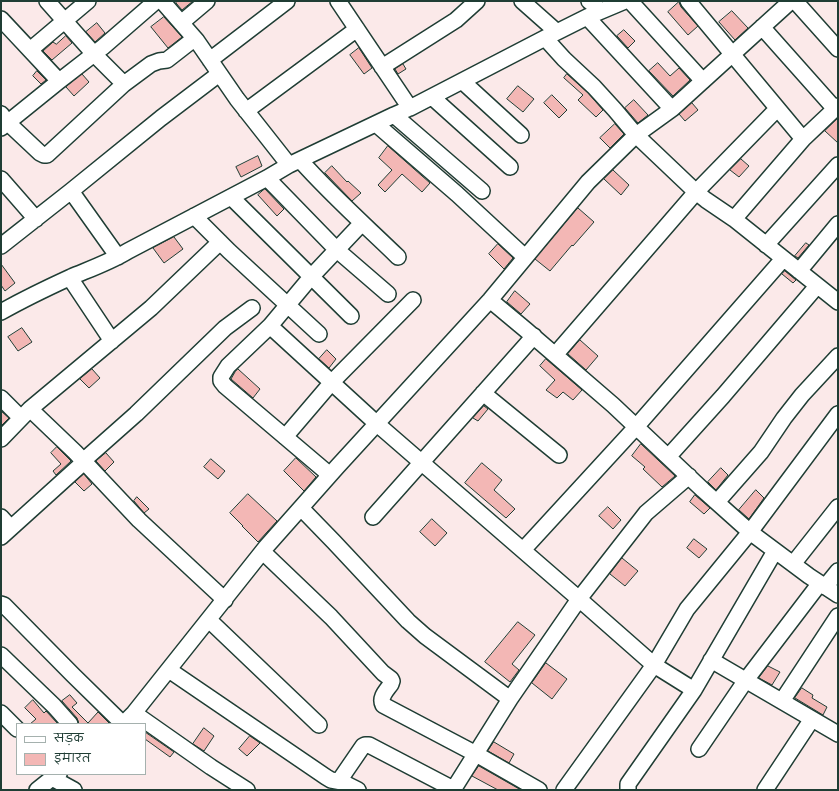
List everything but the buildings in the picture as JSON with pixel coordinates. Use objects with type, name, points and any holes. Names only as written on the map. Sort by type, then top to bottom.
[{"type":"street","points":[[47,1],[94,54],[124,84]]},
{"type":"street","points":[[30,50],[88,1]]},
{"type":"street","points":[[156,1],[94,54],[3,121],[40,153],[44,155],[47,154],[124,84],[151,64],[171,58],[194,39]]},
{"type":"street","points":[[162,1],[194,39],[246,111],[295,163],[318,180],[398,257]]},
{"type":"street","points":[[181,23],[207,1]]},
{"type":"street","points":[[210,60],[286,1]]},
{"type":"street","points":[[382,68],[456,20],[477,1]]},
{"type":"street","points":[[522,1],[551,35],[564,59],[594,87],[636,135],[696,192],[734,219],[838,302]]},
{"type":"street","points":[[589,1],[601,11]]},
{"type":"street","points":[[1,312],[22,300],[118,257],[295,163],[432,97],[587,17],[625,1]]},
{"type":"street","points":[[630,1],[703,81]]},
{"type":"street","points":[[688,1],[803,139]]},
{"type":"street","points":[[124,723],[169,670],[263,552],[376,423],[490,300],[588,182],[636,135],[672,109],[791,1]]},
{"type":"street","points":[[795,1],[838,49]]},
{"type":"street","points":[[340,2],[382,68],[410,108]]},
{"type":"street","points":[[587,17],[672,109]]},
{"type":"street","points":[[1,19],[59,80]]},
{"type":"street","points":[[734,219],[803,139],[836,107],[762,27]]},
{"type":"street","points":[[246,111],[357,29]]},
{"type":"street","points":[[2,242],[36,219],[161,118],[219,74]]},
{"type":"street","points":[[462,81],[521,135]]},
{"type":"street","points":[[432,97],[510,168]]},
{"type":"street","points":[[555,355],[696,192],[777,109]]},
{"type":"street","points":[[394,115],[482,191]]},
{"type":"street","points":[[376,124],[457,194],[525,257]]},
{"type":"street","points":[[766,245],[838,165]]},
{"type":"street","points":[[267,178],[337,250],[388,294]]},
{"type":"street","points":[[1,179],[36,219]]},
{"type":"street","points":[[71,191],[118,257]]},
{"type":"street","points":[[231,197],[351,316]]},
{"type":"street","points":[[194,216],[319,334]]},
{"type":"street","points":[[330,475],[225,386],[221,381],[221,377],[228,366],[270,326],[311,277],[362,223]]},
{"type":"street","points":[[798,271],[838,224]]},
{"type":"street","points":[[1,439],[25,414],[151,308],[220,242]]},
{"type":"street","points":[[523,550],[636,427],[783,258]]},
{"type":"street","points":[[70,278],[112,341]]},
{"type":"street","points":[[668,457],[723,396],[817,286]]},
{"type":"street","points":[[285,437],[332,382],[413,300]]},
{"type":"street","points":[[490,300],[613,405],[750,532],[828,588]]},
{"type":"street","points":[[4,527],[84,461],[136,414],[225,328],[252,308]]},
{"type":"street","points":[[270,326],[376,423],[579,598],[654,665],[694,690]]},
{"type":"street","points":[[373,516],[534,336]]},
{"type":"street","points":[[718,502],[761,452],[802,395],[838,356]]},
{"type":"street","points":[[483,393],[559,455]]},
{"type":"street","points":[[1,398],[25,414],[84,461],[139,520],[225,600]]},
{"type":"street","points":[[564,790],[654,665],[687,609],[750,532],[838,414]]},
{"type":"street","points":[[339,782],[363,746],[369,745],[454,790],[510,699],[579,598],[646,513],[687,476],[689,476]]},
{"type":"street","points":[[793,564],[838,507]]},
{"type":"street","points":[[301,508],[408,621],[425,636],[510,699]]},
{"type":"street","points":[[628,790],[628,784],[694,690],[775,551]]},
{"type":"street","points":[[263,552],[332,617],[391,679],[391,684],[381,698],[383,705],[476,754],[539,790]]},
{"type":"street","points":[[699,749],[746,680],[828,588],[838,571]]},
{"type":"street","points":[[1,604],[4,605],[67,670],[122,723]]},
{"type":"street","points":[[782,701],[838,616]]},
{"type":"street","points":[[209,620],[318,725]]},
{"type":"street","points":[[1,655],[54,706],[69,723]]},
{"type":"street","points":[[711,660],[838,734]]},
{"type":"street","points":[[169,670],[326,777],[358,790]]},
{"type":"street","points":[[1,713],[16,728]]},
{"type":"street","points":[[134,713],[211,768],[246,790]]},
{"type":"street","points":[[765,790],[812,719]]},
{"type":"street","points":[[37,790],[55,776],[74,790]]}]
